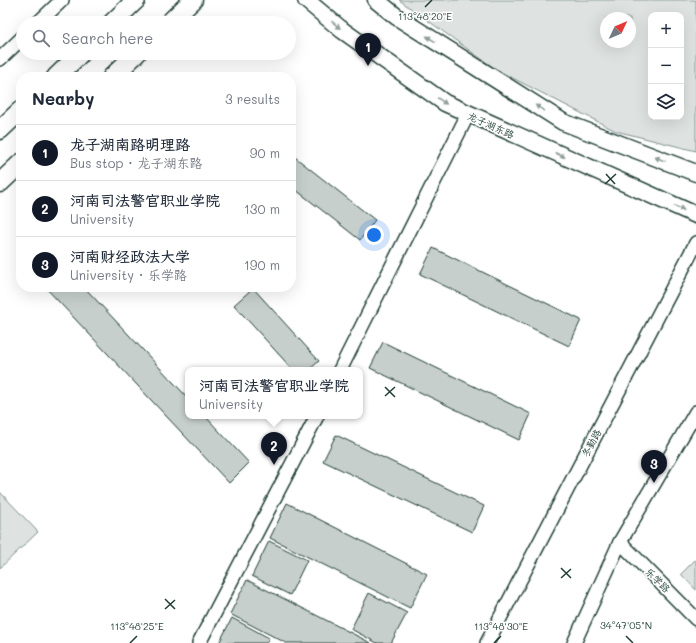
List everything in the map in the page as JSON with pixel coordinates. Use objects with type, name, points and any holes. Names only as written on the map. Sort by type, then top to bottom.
[{"type":"main road","points":[[119,16],[136,0]]},
{"type":"main road","points":[[176,16],[193,0]]},
{"type":"main road","points":[[61,72],[74,60]]},
{"type":"main road","points":[[117,72],[130,60]]},
{"type":"main road","points":[[0,130],[16,115]]},
{"type":"main road","points":[[0,183],[16,168]]},
{"type":"street","points":[[45,16],[62,0]]},
{"type":"street","name":"龙子湖东路","points":[[306,0],[342,30],[445,104],[696,216]]},
{"type":"street","points":[[376,0],[397,17],[563,122],[696,173]]},
{"type":"street","points":[[0,59],[16,44]]},
{"type":"street","points":[[342,367],[468,114]]},
{"type":"street","name":"冬勤路","points":[[487,643],[696,243]]},
{"type":"street","points":[[574,643],[620,542],[696,412]]},
{"type":"street","points":[[199,643],[315,419]]},
{"type":"street","name":"乐学路","points":[[620,542],[696,619]]},
{"type":"shaded area","points":[[399,0],[696,0],[696,151],[616,131],[497,70]]},
{"type":"shaded area","points":[[0,492],[38,532],[0,568]]},
{"type":"shaded area","points":[[696,559],[696,590],[681,574]]},
{"type":"building","points":[[296,158],[375,220],[360,240],[296,190]]},
{"type":"building","points":[[433,248],[581,320],[569,346],[420,274]]},
{"type":"building","points":[[50,292],[89,292],[185,395],[185,419],[208,419],[249,463],[229,483]]},
{"type":"building","points":[[249,292],[257,292],[319,361],[312,367],[290,367],[234,305]]},
{"type":"building","points":[[383,342],[531,414],[519,440],[370,368]]},
{"type":"building","points":[[336,435],[484,506],[472,532],[323,461]]},
{"type":"building","points":[[287,503],[427,574],[410,608],[270,538]]},
{"type":"building","points":[[269,541],[307,560],[290,595],[252,576]]},
{"type":"building","points":[[247,580],[371,643],[286,643],[230,614]]},
{"type":"building","points":[[369,593],[407,613],[391,643],[377,643],[351,629]]},
{"type":"building","points":[[232,618],[269,638],[266,643],[219,643]]},
{"type":"place","name":"龙子湖南路明理路","points":[[368,66]]},
{"type":"place","name":"河南司法警官职业学院","points":[[274,465]]},
{"type":"place","name":"河南财经政法大学","points":[[654,483]]}]
